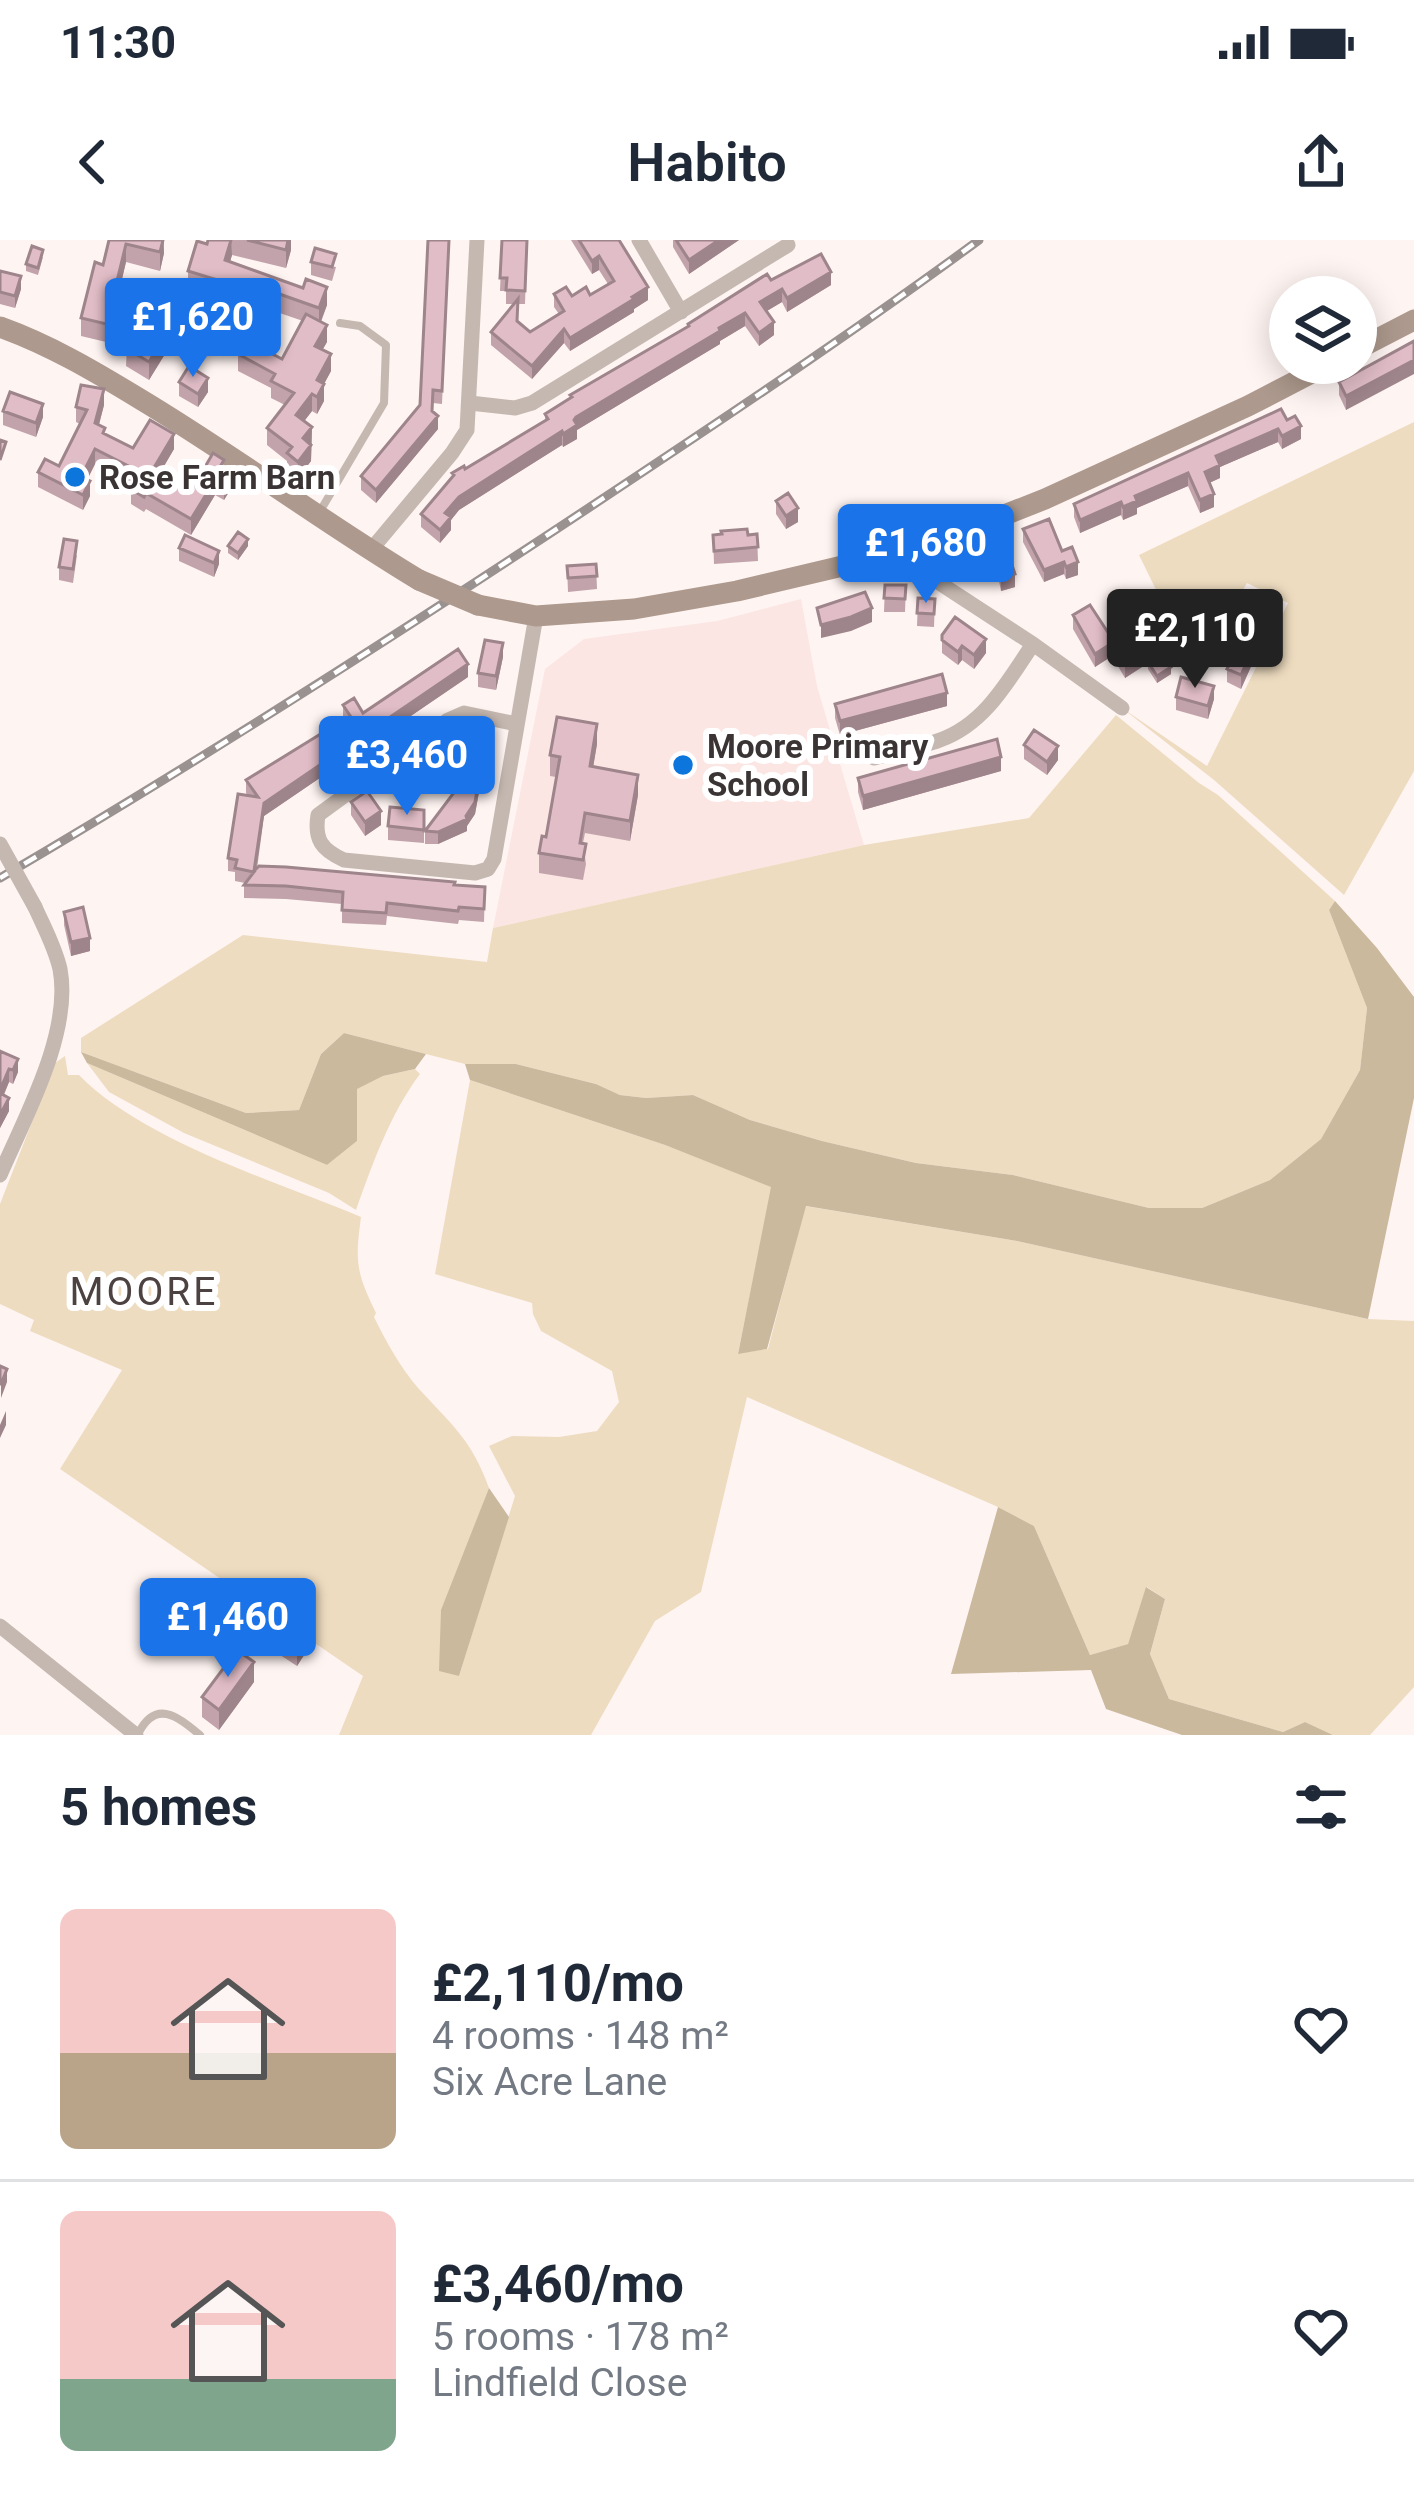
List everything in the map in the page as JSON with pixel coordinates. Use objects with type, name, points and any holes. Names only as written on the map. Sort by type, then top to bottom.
[{"type":"street","points":[[370,551],[467,430],[477,240]]},
{"type":"street","points":[[639,240],[681,311]]},
{"type":"street","points":[[470,403],[515,408],[532,403],[788,245]]},
{"type":"street","points":[[1377,339],[1414,320]]},
{"type":"street","points":[[0,327],[59,350],[198,434],[419,580],[478,605],[536,616],[691,600],[969,529],[1045,499],[1290,384]]},
{"type":"street","points":[[892,552],[1122,708]]},
{"type":"street","points":[[517,724],[464,713],[448,720],[318,815],[318,842],[329,854],[344,860],[475,872],[488,868],[494,860],[536,616]]},
{"type":"street","points":[[874,758],[943,740],[969,724],[991,706],[1033,644]]},
{"type":"street","points":[[0,844],[35,907],[59,964],[62,985],[54,1047],[0,1175]]},
{"type":"street","points":[[0,1626],[136,1735]]},
{"type":"lane","points":[[318,514],[384,403],[386,345],[360,326],[340,323]]},
{"type":"lane","points":[[136,1735],[153,1715],[165,1714],[176,1714],[200,1735]]},
{"type":"shaded area","points":[[1414,422],[1414,771],[1344,895],[1214,780],[1122,708],[1207,766],[1288,603],[1247,583],[1213,643],[1162,602],[1139,555]]},
{"type":"shaded area","name":"Moore Primary School","points":[[801,599],[817,686],[864,845],[493,928],[545,669],[584,639],[717,621]]},
{"type":"shaded area","points":[[1116,715],[1218,795],[1335,901],[1329,910],[1367,1008],[1360,1070],[1321,1139],[1270,1180],[1202,1208],[1149,1208],[1013,1175],[916,1163],[750,1120],[693,1095],[620,1095],[596,1084],[516,1064],[465,1064],[344,1033],[321,1054],[299,1110],[246,1113],[81,1052],[81,1038],[243,935],[487,962],[493,928],[864,845],[1029,818]]},
{"type":"shaded area","points":[[1335,901],[1414,997],[1414,1098],[1368,1319],[1017,1241],[806,1206],[767,1349],[738,1354],[771,1187],[665,1145],[470,1080],[465,1064],[516,1064],[596,1084],[620,1095],[693,1095],[750,1120],[916,1163],[1013,1175],[1149,1208],[1202,1208],[1270,1180],[1321,1139],[1360,1070],[1367,1008],[1329,910]]},
{"type":"shaded area","points":[[344,1033],[426,1054],[415,1069],[383,1076],[357,1089],[357,1141],[327,1165],[87,1063],[81,1052],[246,1113],[299,1110],[321,1054]]},
{"type":"shaded area","points":[[65,1056],[68,1075],[79,1075],[138,1120],[251,1174],[361,1217],[359,1266],[374,1317],[406,1372],[468,1445],[489,1488],[441,1616],[459,1676],[515,1496],[489,1446],[512,1436],[559,1437],[597,1431],[619,1402],[612,1371],[541,1331],[532,1303],[435,1274],[470,1080],[665,1145],[772,1187],[738,1353],[768,1349],[805,1206],[1017,1241],[1368,1319],[1414,1321],[1414,1687],[1370,1735],[1333,1735],[1305,1722],[1283,1732],[1169,1699],[1150,1654],[1165,1599],[1147,1587],[1128,1644],[1090,1655],[1034,1526],[747,1397],[701,1592],[655,1621],[591,1735],[339,1735],[363,1676],[60,1469],[122,1370],[30,1331],[34,1320],[0,1304],[0,1204],[55,1063]]},
{"type":"shaded area","points":[[87,1063],[327,1165],[357,1141],[356,1089],[383,1076],[415,1069],[420,1074],[391,1122],[356,1210],[329,1193],[184,1133],[109,1092]]},
{"type":"shaded area","points":[[489,1488],[509,1517],[459,1676],[439,1671],[441,1610]]},
{"type":"shaded area","points":[[998,1507],[1034,1526],[1090,1655],[1128,1644],[1146,1587],[1165,1599],[1150,1654],[1169,1699],[1283,1732],[1305,1722],[1333,1735],[1182,1735],[1106,1709],[1091,1670],[951,1674]]},
{"type":"building","points":[[109,240],[163,240],[160,252],[126,244],[117,281],[128,284],[126,292],[154,304],[146,324],[165,335],[149,362],[126,348],[136,331],[81,318],[95,262],[103,265]]},
{"type":"building","points":[[208,240],[231,240],[225,260],[303,288],[306,279],[327,287],[319,308],[188,271],[197,241],[207,244]]},
{"type":"building","points":[[247,240],[288,240],[286,250]]},
{"type":"building","points":[[428,240],[449,240],[442,391],[433,390],[432,411],[438,416],[376,490],[361,476],[420,405]]},
{"type":"building","points":[[502,240],[527,240],[525,291],[506,290],[507,278],[500,278]]},
{"type":"building","points":[[579,240],[619,240],[648,287],[570,338],[564,329],[532,366],[491,332],[518,299],[517,321],[530,332],[564,311],[554,294],[566,287],[572,296],[586,287],[590,295],[614,281],[599,256],[592,261]]},
{"type":"building","points":[[676,240],[719,240],[689,260]]},
{"type":"building","points":[[32,246],[43,250],[38,268],[26,264]]},
{"type":"building","points":[[315,248],[336,254],[332,267],[311,262]]},
{"type":"building","points":[[821,254],[831,272],[787,298],[782,289],[760,302],[774,322],[759,333],[745,313],[576,417],[577,425],[459,497],[445,513],[451,517],[440,530],[421,514],[452,473],[548,419],[545,414],[570,395],[767,274],[771,280]]},
{"type":"building","points":[[0,271],[21,276],[15,296],[0,292]]},
{"type":"building","points":[[306,314],[327,325],[315,346],[331,354],[317,380],[324,384],[317,397],[312,394],[296,415],[312,427],[303,438],[311,445],[298,462],[287,453],[292,447],[267,428],[294,393],[271,381],[275,374],[238,354],[246,340],[282,359]]},
{"type":"building","points":[[1414,341],[1414,360],[1377,380],[1377,361]]},
{"type":"building","points":[[189,366],[208,378],[198,394],[179,382]]},
{"type":"building","points":[[1340,384],[1369,384],[1346,396]]},
{"type":"building","points":[[81,385],[104,389],[95,423],[105,428],[103,433],[133,448],[150,420],[174,434],[152,471],[190,493],[213,453],[232,472],[224,485],[215,480],[191,519],[131,489],[140,472],[95,449],[81,477],[90,481],[83,495],[38,472],[45,459],[59,466],[87,410],[76,407]]},
{"type":"building","points":[[10,392],[43,404],[36,423],[3,411]]},
{"type":"building","points":[[1281,409],[1287,420],[1295,416],[1301,426],[1282,436],[1278,429],[1216,456],[1220,465],[1205,472],[1214,494],[1200,500],[1188,473],[1135,496],[1137,501],[1123,507],[1121,502],[1080,520],[1074,504]]},
{"type":"building","points":[[788,493],[798,508],[786,516],[776,501]]},
{"type":"building","points":[[1049,519],[1062,551],[1072,547],[1078,562],[1044,570],[1023,529]]},
{"type":"building","points":[[747,529],[748,535],[757,534],[758,547],[714,551],[713,535]]},
{"type":"building","points":[[238,532],[248,539],[238,553],[228,546]]},
{"type":"building","points":[[185,535],[219,551],[214,563],[179,548]]},
{"type":"building","points":[[64,539],[77,541],[73,569],[59,567]]},
{"type":"building","points":[[1000,539],[1006,560],[983,567],[977,546]]},
{"type":"building","points":[[1011,562],[1015,574],[1001,578],[998,566]]},
{"type":"building","points":[[596,564],[597,576],[568,578],[567,566]]},
{"type":"building","points":[[885,585],[906,585],[905,599],[884,598]]},
{"type":"building","points":[[865,592],[872,608],[821,625],[817,608]]},
{"type":"building","points":[[918,598],[935,599],[934,614],[917,613]]},
{"type":"building","points":[[1090,605],[1107,631],[1122,621],[1142,654],[1125,664],[1112,643],[1095,654],[1073,615]]},
{"type":"building","points":[[955,617],[986,639],[974,655],[962,646],[958,652],[942,640]]},
{"type":"building","points":[[485,640],[503,643],[496,676],[478,673]]},
{"type":"building","points":[[1240,642],[1253,648],[1241,675],[1227,669]]},
{"type":"building","points":[[458,649],[468,664],[264,803],[254,871],[259,866],[286,867],[455,882],[485,887],[484,909],[459,907],[458,911],[387,903],[386,913],[342,910],[343,892],[244,885],[254,872],[235,868],[237,860],[228,858],[238,794],[258,797],[246,780],[327,730],[330,735],[353,720],[343,705],[354,698],[363,713]]},
{"type":"building","points":[[1162,653],[1171,667],[1157,676],[1148,662]]},
{"type":"building","points":[[942,674],[947,693],[840,721],[835,704]]},
{"type":"building","points":[[1181,677],[1214,686],[1208,706],[1176,697]]},
{"type":"building","points":[[557,717],[597,724],[590,766],[638,775],[630,821],[585,813],[580,843],[586,844],[583,860],[539,853],[560,757],[550,755]]},
{"type":"building","points":[[466,727],[483,757],[475,802],[467,819],[438,832],[425,831],[459,786],[461,774],[441,743]]},
{"type":"building","points":[[1034,730],[1058,746],[1047,762],[1024,745]]},
{"type":"building","points":[[997,739],[1001,757],[863,796],[858,778]]},
{"type":"building","points":[[367,791],[381,811],[365,822],[351,802]]},
{"type":"building","points":[[390,807],[424,810],[424,830],[388,826]]},
{"type":"building","points":[[83,907],[90,938],[71,942],[64,912]]},
{"type":"building","points":[[0,1051],[18,1059],[0,1090]]},
{"type":"building","points":[[0,1093],[9,1098],[0,1115]]},
{"type":"building","points":[[262,1606],[308,1636],[297,1653],[251,1622]]},
{"type":"building","points":[[237,1650],[254,1662],[219,1710],[202,1697]]},
{"type":"railway","points":[[0,878],[442,604],[785,377],[979,240]]},
{"type":"place","name":"Rose Farm Barn","points":[[75,477]]},
{"type":"place","name":"Moore Primary School","points":[[683,765]]},
{"type":"district","name":"MOORE","points":[[144,1291]]}]
